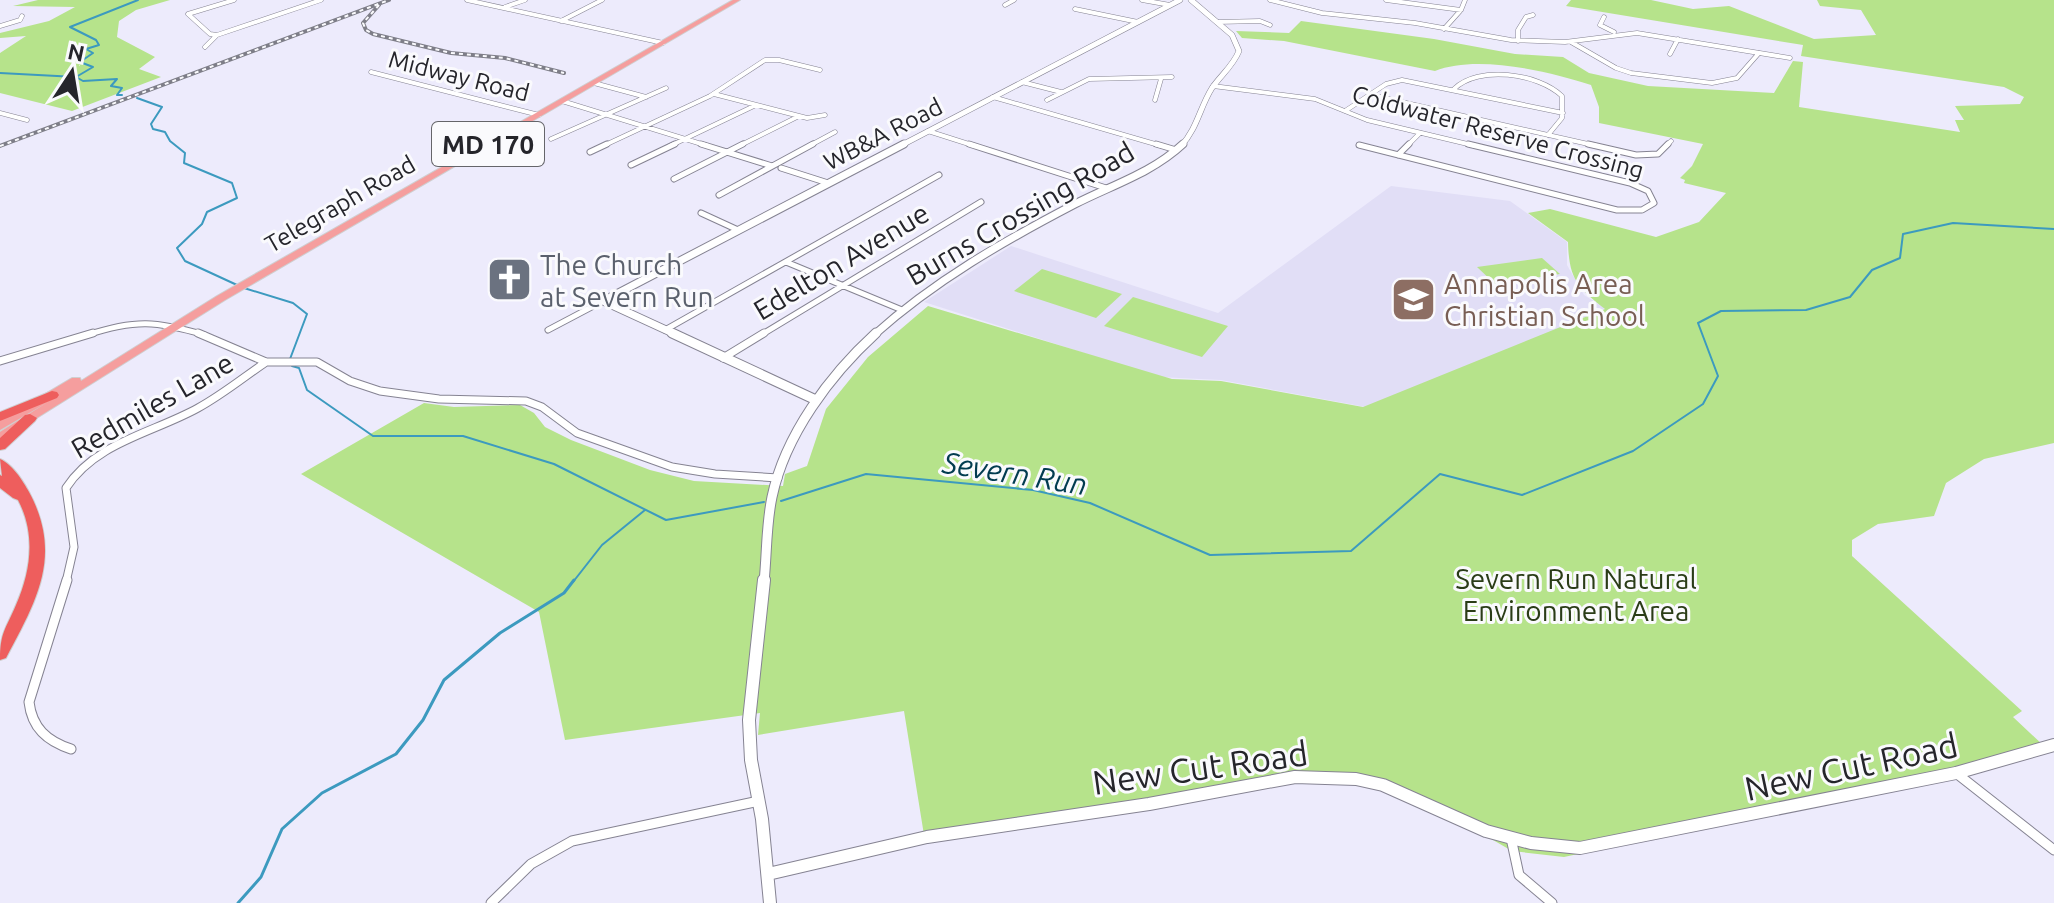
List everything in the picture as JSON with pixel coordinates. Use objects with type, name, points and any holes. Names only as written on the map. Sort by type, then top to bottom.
[{"type":"highway","points":[[0,417],[52,395]]},
{"type":"highway","points":[[0,446],[30,418]]},
{"type":"highway","points":[[0,464],[31,506],[39,532],[37,566],[23,609],[0,653]]},
{"type":"highway","points":[[0,480],[31,506]]},
{"type":"main road","name":"Telegraph Road","points":[[0,426],[737,0]]},
{"type":"main road","name":"Telegraph Road","points":[[0,437],[174,326]]},
{"type":"street","points":[[217,35],[210,34],[188,14],[234,0]]},
{"type":"street","points":[[205,47],[217,35],[321,0]]},
{"type":"street","points":[[467,0],[663,43]]},
{"type":"street","points":[[503,8],[525,0]]},
{"type":"street","points":[[561,21],[602,0]]},
{"type":"street","points":[[1005,5],[1014,0]]},
{"type":"street","points":[[1142,0],[1170,5]]},
{"type":"street","name":"WB&A Road","points":[[603,301],[1180,0]]},
{"type":"street","name":"Burns Crossing Road","points":[[770,903],[749,741],[749,697],[778,478],[816,400],[844,364],[902,310],[939,281],[1176,150],[1193,132],[1213,86],[1234,63],[1239,51],[1235,38],[1191,0]]},
{"type":"street","points":[[1270,0],[1322,13],[1518,41],[1570,41],[1616,33],[1637,33],[1790,58]]},
{"type":"street","points":[[1386,0],[1461,10]]},
{"type":"street","points":[[1444,29],[1461,10],[1465,0]]},
{"type":"street","points":[[1075,9],[1138,22]]},
{"type":"street","points":[[1518,41],[1518,30],[1526,17],[1533,15]]},
{"type":"street","points":[[0,26],[20,20],[22,16]]},
{"type":"street","points":[[1604,17],[1600,25],[1616,33]]},
{"type":"street","points":[[1217,22],[1260,21],[1270,25]]},
{"type":"street","points":[[1670,54],[1678,39]]},
{"type":"street","points":[[1570,41],[1622,70],[1712,83],[1734,81],[1759,53]]},
{"type":"street","points":[[590,152],[714,94],[765,60],[779,60],[820,70]]},
{"type":"street","name":"Midway Road","points":[[371,72],[539,115]]},
{"type":"street","points":[[1454,89],[1467,78],[1478,76],[1537,82],[1561,92],[1562,118],[1548,135]]},
{"type":"street","points":[[1047,100],[1079,83],[1103,77],[1172,77]]},
{"type":"street","points":[[1155,100],[1161,79]]},
{"type":"street","points":[[1345,111],[1354,108],[1386,82],[1397,80],[1563,113]]},
{"type":"street","points":[[1022,82],[1061,92]]},
{"type":"street","points":[[594,83],[646,97]]},
{"type":"street","name":"Coldwater Reserve Crossing","points":[[1213,86],[1308,98],[1359,118],[1630,183],[1648,191],[1654,203],[1642,210],[1617,210],[1359,145]]},
{"type":"street","points":[[551,139],[666,88]]},
{"type":"street","points":[[714,94],[799,116],[813,118],[825,115]]},
{"type":"street","points":[[1371,95],[1649,156],[1658,154],[1671,141]]},
{"type":"street","points":[[993,97],[1176,150]]},
{"type":"street","points":[[562,101],[772,166]]},
{"type":"street","points":[[631,165],[756,105]]},
{"type":"street","points":[[0,113],[27,120]]},
{"type":"street","points":[[0,121],[13,116]]},
{"type":"street","points":[[674,179],[799,116]]},
{"type":"street","points":[[928,131],[1106,188]]},
{"type":"street","points":[[719,195],[835,132]]},
{"type":"street","points":[[1398,155],[1420,133]]},
{"type":"street","points":[[781,168],[828,183]]},
{"type":"street","points":[[665,330],[939,175]]},
{"type":"street","name":"Edelton Avenue","points":[[723,358],[981,202]]},
{"type":"street","points":[[701,213],[738,230]]},
{"type":"street","points":[[786,262],[902,310]]},
{"type":"street","points":[[548,330],[603,301],[816,400]]},
{"type":"street","points":[[0,361],[38,352],[118,325],[151,321],[214,339],[266,362],[317,362],[364,387],[406,396],[518,399],[542,407],[577,433],[653,462],[701,473],[778,478]]},
{"type":"street","name":"Redmiles Lane","points":[[71,749],[50,741],[37,730],[29,702],[71,566],[74,547],[66,500],[69,482],[77,471],[100,453],[198,408],[266,362]]},
{"type":"street","name":"New Cut Road","points":[[768,874],[927,837],[1149,804],[1295,777],[1356,779],[1383,785],[1463,822],[1511,838],[1568,848],[1593,847],[1956,773],[2054,745]]},
{"type":"street","points":[[1956,773],[2054,850]]},
{"type":"street","points":[[491,903],[531,864],[572,841],[759,801]]},
{"type":"street","points":[[1511,838],[1515,869],[1552,903]]},
{"type":"shaded area","name":"Annapolis Area Christian School","points":[[1391,186],[1510,201],[1567,242],[1567,265],[1584,295],[1605,308],[1382,410],[1221,380],[1159,377],[924,302],[1011,246],[1218,313]]},
{"type":"green space","points":[[38,0],[170,0],[136,10],[119,21],[117,37],[155,57],[139,69],[161,77],[72,111],[0,93],[0,53],[26,36],[0,38],[0,33],[49,21],[75,7],[13,6]]},
{"type":"green space","name":"Severn Run Natural Environment Area","points":[[1571,0],[1651,0],[1693,9],[1729,6],[1814,39],[1876,35],[1861,10],[1820,6],[1817,0],[2054,0],[2054,443],[1984,459],[1946,483],[1934,516],[1878,524],[1852,540],[1852,556],[2022,711],[2013,717],[2044,746],[1956,773],[1564,857],[1512,851],[1474,829],[1371,785],[1317,779],[924,835],[904,711],[758,735],[760,713],[565,740],[539,612],[301,474],[424,403],[454,407],[520,405],[534,413],[545,427],[571,440],[650,470],[694,481],[783,486],[785,474],[807,466],[826,409],[868,357],[928,306],[1172,379],[1221,381],[1363,407],[1605,309],[1576,281],[1570,265],[1568,242],[1528,213],[1550,209],[1656,237],[1699,222],[1726,193],[1684,183],[1685,180],[1680,178],[1692,166],[1703,144],[1599,123],[1599,107],[1591,85],[1534,70],[1491,64],[1452,66],[1435,71],[1284,41],[1242,38],[1236,31],[1289,33],[1301,21],[1434,39],[1515,54],[1563,57],[1589,73],[1648,86],[1774,93],[1793,61],[1803,62],[1799,107],[1960,132],[1955,120],[1964,120],[1955,106],[2020,104],[2024,97],[2004,87],[1801,56],[1803,45],[1566,6]]},
{"type":"green space","points":[[1542,258],[1560,274],[1495,284],[1477,267]]},
{"type":"green space","points":[[1042,269],[1122,294],[1096,318],[1014,291]]},
{"type":"green space","points":[[1133,297],[1228,326],[1202,357],[1104,326]]},
{"type":"waterway","points":[[76,77],[93,67],[80,62],[93,53],[86,49],[99,45],[96,40],[70,27],[138,0]]},
{"type":"waterway","points":[[0,73],[76,77]]},
{"type":"waterway","points":[[76,77],[83,81],[117,79],[111,86],[122,88],[117,95],[122,95]]},
{"type":"waterway","points":[[137,98],[162,107],[151,124],[153,129],[165,132],[170,141],[185,153],[184,163],[232,183],[237,198],[207,212],[202,224],[177,248],[185,261],[237,285]]},
{"type":"waterway","name":"Severn Run","points":[[781,501],[866,474],[1033,490],[1090,503],[1210,555],[1351,551],[1440,474],[1522,495],[1633,451],[1703,404],[1718,376],[1698,323],[1721,311],[1806,310],[1850,297],[1872,270],[1900,258],[1903,234],[1953,223],[2054,229]]},
{"type":"waterway","points":[[244,288],[293,303],[307,314],[290,359]]},
{"type":"waterway","name":"Severn Run","points":[[292,366],[299,368],[307,390],[373,436],[463,436],[554,464],[666,520],[764,502]]},
{"type":"waterway","points":[[573,582],[602,545],[645,510]]},
{"type":"waterway","points":[[238,903],[261,877],[282,829],[322,793],[396,754],[423,720],[444,680],[500,633],[564,593],[574,580]]},
{"type":"railway","points":[[0,146],[389,0]]},
{"type":"railway","points":[[379,5],[363,23],[366,30],[373,34],[451,53],[505,58],[564,73]]},
{"type":"place","name":"The Church at Severn Run","points":[[509,280]]},
{"type":"place","name":"Annapolis Area Christian School","points":[[1413,299]]}]
